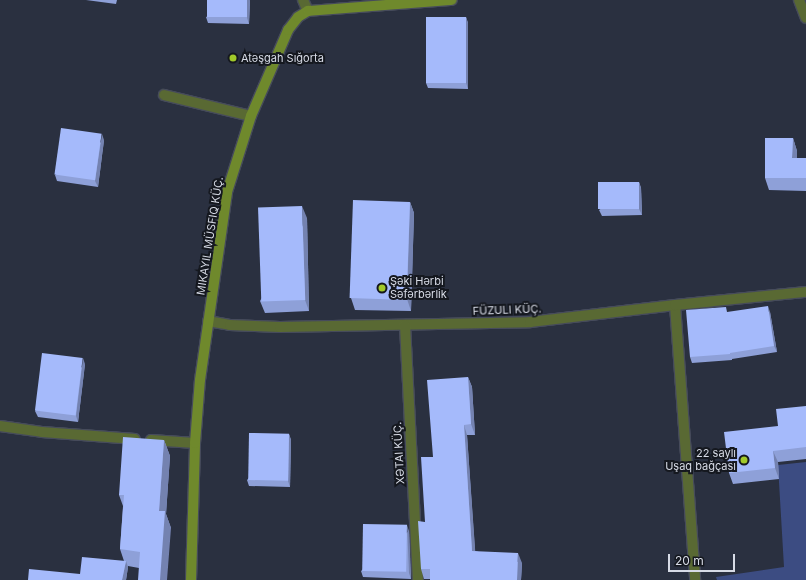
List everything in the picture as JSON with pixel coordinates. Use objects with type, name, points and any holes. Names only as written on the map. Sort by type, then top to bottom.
[{"type":"main road","points":[[191,580],[195,443],[200,380],[227,192],[251,116],[288,30],[298,17],[308,11],[452,0]]},
{"type":"street","points":[[303,0],[308,11]]},
{"type":"street","points":[[799,0],[806,18]]},
{"type":"street","points":[[164,95],[251,116]]},
{"type":"street","name":"FÜZULI KÜÇ.","points":[[208,321],[250,327],[530,322],[675,304],[806,292]]},
{"type":"street","points":[[675,304],[695,580]]},
{"type":"street","name":"XƏTAI KÜÇ.","points":[[405,325],[418,580]]},
{"type":"street","points":[[0,426],[42,432],[195,443]]},
{"type":"shaded area","points":[[806,462],[806,580],[717,580],[716,577],[784,567],[778,465]]},
{"type":"building","points":[[207,0],[247,0],[247,17],[207,17]]},
{"type":"building","points":[[426,17],[466,17],[466,83],[426,83]]},
{"type":"building","points":[[61,128],[102,134],[95,180],[54,175]]},
{"type":"building","points":[[765,138],[793,138],[792,158],[806,158],[806,178],[765,178]]},
{"type":"building","points":[[598,182],[639,182],[639,209],[598,209]]},
{"type":"building","points":[[353,200],[410,202],[407,300],[350,298]]},
{"type":"building","points":[[302,206],[305,300],[261,301],[258,208]]},
{"type":"building","points":[[768,306],[774,346],[730,354],[690,357],[686,310],[726,307],[727,312]]},
{"type":"building","points":[[42,353],[83,358],[76,416],[35,411]]},
{"type":"building","points":[[468,377],[471,424],[464,425],[472,551],[518,553],[517,580],[430,580],[430,569],[421,569],[418,521],[425,522],[421,457],[433,457],[427,380]]},
{"type":"building","points":[[806,406],[806,447],[773,451],[775,468],[729,473],[724,432],[778,426],[776,409]]},
{"type":"building","points":[[249,433],[289,434],[288,481],[248,480]]},
{"type":"building","points":[[123,437],[164,440],[159,511],[165,511],[160,580],[138,580],[140,552],[120,549],[124,495],[119,495]]},
{"type":"building","points":[[363,524],[407,525],[406,572],[362,571]]},
{"type":"building","points":[[82,557],[126,561],[122,580],[28,580],[29,569],[80,574]]},
{"type":"place","name":"Atəşgah Sığorta","points":[[233,58]]},
{"type":"place","name":"Şəki Hərbi Səfərbərlik","points":[[382,288]]},
{"type":"place","name":"22 saylı Uşaq bağçası","points":[[744,460]]}]
